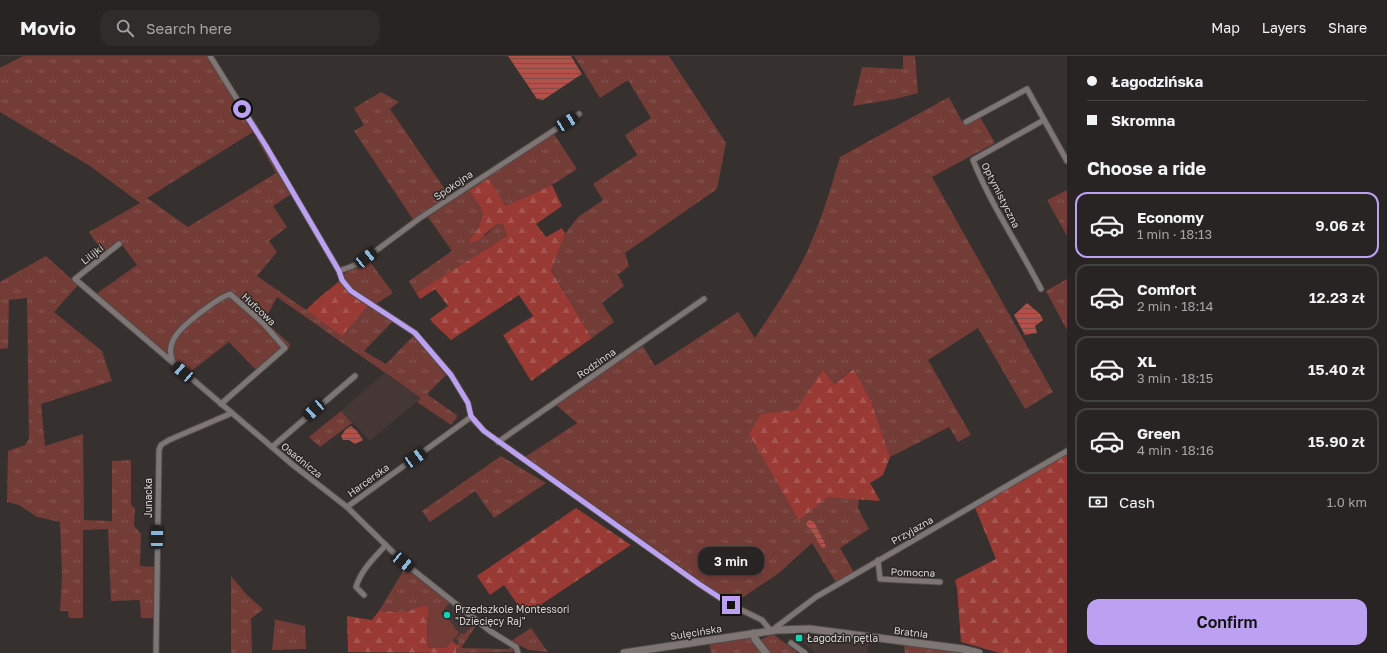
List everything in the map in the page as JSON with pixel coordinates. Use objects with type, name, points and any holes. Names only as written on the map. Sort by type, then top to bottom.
[{"type":"street","points":[[210,56],[258,133],[339,271],[342,280],[351,291],[415,333],[451,375],[468,403],[471,416],[484,431],[699,584],[731,605],[762,620],[771,631]]},
{"type":"street","points":[[966,122],[1027,89],[1067,160]]},
{"type":"street","name":"Spokojna","points":[[339,271],[358,264],[420,218],[579,114]]},
{"type":"street","name":"Optymistyczna","points":[[1041,289],[996,208],[973,160],[1044,120]]},
{"type":"street","name":"Lilijki","points":[[75,279],[119,244]]},
{"type":"street","name":"Osadnicza","points":[[75,279],[272,447],[347,507],[403,562],[473,618],[516,647],[518,653]]},
{"type":"street","name":"Hufcowa","points":[[173,363],[169,354],[174,337],[181,328],[220,298],[230,294],[263,323],[285,348],[221,404]]},
{"type":"street","name":"Rodzinna","points":[[498,442],[704,299]]},
{"type":"street","points":[[272,447],[354,376]]},
{"type":"street","name":"Junacka","points":[[156,653],[158,450],[161,445],[169,440],[232,413]]},
{"type":"street","name":"Harcerska","points":[[347,507],[439,442],[471,416]]},
{"type":"street","name":"Przyjazna","points":[[771,631],[816,596],[1067,451]]},
{"type":"street","points":[[364,595],[356,587],[358,578],[370,562],[386,545]]},
{"type":"street","name":"Pomocna","points":[[878,560],[880,579],[940,582]]},
{"type":"street","name":"Bratnia","points":[[771,631],[810,629],[963,649],[979,653]]},
{"type":"street","name":"Sulęcińska","points":[[624,653],[771,631]]},
{"type":"street","points":[[754,633],[755,639],[766,653]]},
{"type":"street","points":[[791,643],[805,653]]},
{"type":"shaded area","points":[[508,56],[571,56],[582,74],[543,100],[537,99]]},
{"type":"shaded area","points":[[1027,303],[1040,314],[1043,320],[1035,326],[1037,333],[1025,335],[1014,315]]},
{"type":"shaded area","points":[[384,373],[421,398],[370,441],[341,411]]},
{"type":"shaded area","points":[[351,426],[357,431],[363,440],[355,444],[349,440],[343,440],[341,436],[346,429]]},
{"type":"shaded area","points":[[809,520],[814,522],[826,546],[823,548],[810,528],[807,526],[806,523]]},
{"type":"shaded area","name":"Przedszkole Montessori \"Dziecięcy Raj\"","points":[[428,584],[477,624],[461,648],[427,648]]},
{"type":"shaded area","points":[[806,636],[869,644],[867,653],[815,653],[802,642],[803,637]]},
{"type":"green space","points":[[23,56],[207,56],[253,132],[259,129],[296,191],[273,206],[287,227],[269,241],[277,252],[257,276],[342,335],[341,280],[345,273],[368,259],[393,293],[373,306],[394,320],[364,351],[386,364],[416,333],[449,372],[428,393],[428,395],[458,416],[451,425],[417,402],[421,398],[277,297],[264,321],[290,344],[289,348],[258,372],[229,342],[186,375],[96,294],[137,265],[119,241],[103,253],[89,232],[140,203],[90,166],[0,112],[0,68]],"holes":[[[253,132],[276,173],[188,227],[147,198]]]},
{"type":"green space","points":[[574,56],[669,56],[726,143],[717,189],[625,253],[629,266],[618,275],[624,286],[602,303],[614,322],[592,338],[551,269],[565,234],[578,217],[603,200],[593,184],[637,155],[625,135],[651,118],[628,80],[600,98]]},
{"type":"green space","points":[[903,56],[915,56],[918,93],[895,99],[853,106],[862,67],[903,69]]},
{"type":"green space","points":[[381,92],[399,102],[390,109],[451,198],[552,131],[577,169],[552,185],[506,206],[503,201],[469,191],[480,206],[483,214],[478,229],[470,239],[486,235],[497,224],[503,224],[507,236],[416,293],[409,281],[452,251],[425,213],[414,221],[354,131],[364,125],[354,108]]},
{"type":"green space","points":[[949,97],[964,125],[980,117],[995,143],[932,177],[1053,392],[1025,409],[978,328],[928,360],[971,435],[958,442],[949,427],[890,457],[871,401],[852,369],[834,385],[822,371],[828,496],[859,499],[858,508],[869,529],[840,548],[855,574],[837,584],[812,543],[779,573],[733,604],[525,457],[577,423],[553,402],[643,346],[655,366],[738,312],[755,338],[784,294],[814,236],[840,157]]},
{"type":"green space","points":[[488,179],[506,206],[552,185],[562,206],[536,224],[546,237],[562,228],[565,234],[551,270],[592,338],[531,381],[503,335],[533,316],[519,295],[451,340],[430,319],[448,306],[435,289],[420,299],[416,293],[507,236],[503,224],[497,224],[476,242],[470,242],[470,239],[478,229],[483,214],[480,206],[469,191]]},
{"type":"green space","points":[[1067,190],[1067,236],[1047,200]]},
{"type":"green space","points":[[46,256],[78,285],[54,312],[102,351],[112,381],[41,404],[45,446],[83,434],[84,520],[112,521],[112,461],[131,460],[131,505],[135,508],[134,526],[141,534],[140,566],[156,567],[154,618],[141,618],[139,600],[111,601],[108,529],[83,530],[83,618],[69,618],[68,611],[60,611],[62,576],[60,522],[37,517],[19,505],[7,502],[8,451],[25,445],[29,439],[27,298],[9,300],[8,348],[0,349],[0,282]]},
{"type":"green space","points":[[1067,279],[1067,330],[1046,291]]},
{"type":"green space","points":[[341,280],[368,305],[342,336],[306,310]]},
{"type":"green space","points":[[853,369],[871,401],[890,457],[883,475],[870,483],[880,501],[828,497],[799,520],[749,434],[761,414],[796,410],[823,370],[834,385]]},
{"type":"green space","points":[[341,411],[352,423],[320,447],[309,437]]},
{"type":"green space","points":[[1067,451],[1067,653],[1000,653],[961,642],[957,588],[955,580],[996,559],[974,505]]},
{"type":"green space","points":[[501,456],[546,483],[494,518],[475,491],[430,522],[422,511]]},
{"type":"green space","points":[[576,508],[631,545],[525,615],[504,585],[490,595],[477,576]]},
{"type":"green space","points":[[405,568],[450,602],[440,614],[451,622],[449,625],[458,634],[450,644],[421,606],[406,612],[379,611]]},
{"type":"green space","points":[[231,576],[247,595],[263,609],[251,619],[252,653],[231,653]]},
{"type":"green space","points":[[421,606],[428,607],[427,648],[446,648],[452,641],[461,648],[456,648],[456,653],[348,652],[347,616],[372,620],[379,611],[406,612]]},
{"type":"green space","points":[[428,607],[438,616],[440,613],[454,625],[453,627],[459,632],[446,648],[427,648]]},
{"type":"green space","points":[[273,619],[305,626],[306,649],[272,650],[275,621]]},
{"type":"green space","points":[[476,623],[477,624],[461,648],[509,649],[511,645],[513,652],[456,653],[456,648],[460,648],[457,645],[459,641],[456,639],[461,633],[464,634]]},
{"type":"green space","points":[[531,628],[548,652],[529,650],[511,641]]},
{"type":"green space","points":[[773,634],[798,653],[770,653],[760,640]]},
{"type":"green space","points":[[751,637],[761,653],[711,653],[709,642]]},
{"type":"green space","points":[[904,644],[964,653],[905,653]]},
{"type":"place","name":"Przedszkole Montessori \"Dziecięcy Raj\"","points":[[447,615]]},
{"type":"place","name":"Łagodzin pętla","points":[[799,638]]},
{"type":"route","points":[[242,109],[282,172],[339,271],[342,280],[351,291],[373,307],[415,333],[451,375],[468,403],[471,416],[484,431],[699,584],[731,605]]}]
